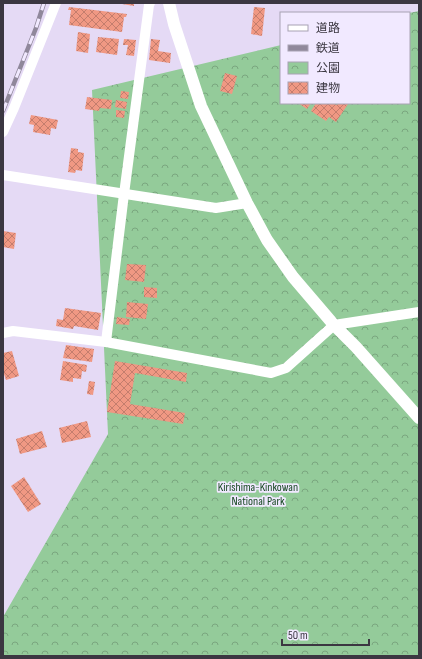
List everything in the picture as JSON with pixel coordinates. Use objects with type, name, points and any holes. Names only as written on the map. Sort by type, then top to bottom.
[{"type":"street","points":[[3,132],[56,3]]},
{"type":"street","points":[[106,342],[148,6],[150,3]]},
{"type":"street","points":[[170,3],[174,24],[201,106],[247,203],[267,240],[288,271],[334,325],[356,347],[419,418]]},
{"type":"street","points":[[3,175],[216,208],[247,203]]},
{"type":"street","points":[[3,333],[13,331],[106,342],[271,373],[286,368],[334,325],[419,312]]},
{"type":"green space","name":"Kirishima-Kinkowan National Park","points":[[419,11],[419,656],[3,656],[3,617],[108,434],[92,90],[280,45],[280,104],[410,104],[410,13]]},
{"type":"building","points":[[116,3],[134,3],[134,6]]},
{"type":"building","points":[[69,7],[127,14],[126,17],[124,17],[122,32],[69,25],[71,10],[68,10]]},
{"type":"building","points":[[254,7],[265,8],[262,36],[251,34]]},
{"type":"building","points":[[78,32],[90,34],[88,53],[76,51]]},
{"type":"building","points":[[98,37],[119,39],[117,55],[96,52]]},
{"type":"building","points":[[124,39],[136,40],[134,56],[126,55],[128,45],[123,45]]},
{"type":"building","points":[[151,39],[160,40],[158,51],[171,53],[170,63],[149,60]]},
{"type":"building","points":[[225,73],[237,76],[232,94],[220,91]]},
{"type":"building","points":[[121,91],[129,92],[128,99],[120,98]]},
{"type":"building","points":[[87,97],[112,100],[111,109],[100,108],[99,111],[85,109]]},
{"type":"building","points":[[116,100],[127,102],[126,109],[115,107]]},
{"type":"building","points":[[300,104],[310,104],[307,109]]},
{"type":"building","points":[[315,104],[348,104],[336,122],[329,117],[326,121],[311,111]]},
{"type":"building","points":[[116,110],[125,111],[124,118],[116,117]]},
{"type":"building","points":[[31,115],[58,120],[56,129],[51,128],[50,135],[33,132],[34,125],[29,124]]},
{"type":"building","points":[[71,148],[78,149],[78,152],[84,153],[82,171],[76,170],[75,173],[68,172]]},
{"type":"building","points":[[3,231],[16,233],[14,249],[3,247]]},
{"type":"building","points":[[127,264],[146,265],[144,282],[125,280]]},
{"type":"building","points":[[144,287],[157,288],[157,298],[144,297]]},
{"type":"building","points":[[127,302],[148,304],[146,319],[126,317]]},
{"type":"building","points":[[65,308],[101,313],[98,330],[74,326],[73,329],[56,326],[57,319],[63,320]]},
{"type":"building","points":[[117,317],[130,319],[129,325],[116,324]]},
{"type":"building","points":[[66,345],[94,349],[92,362],[63,358]]},
{"type":"building","points":[[12,351],[19,376],[6,380],[3,371],[3,353]]},
{"type":"building","points":[[63,361],[87,365],[86,372],[82,371],[81,379],[73,378],[73,382],[60,380]]},
{"type":"building","points":[[115,361],[187,373],[186,382],[135,373],[130,404],[185,413],[183,424],[107,412]]},
{"type":"building","points":[[89,381],[95,382],[93,395],[87,394]]},
{"type":"building","points":[[87,421],[91,437],[62,443],[59,428]]},
{"type":"building","points":[[42,431],[47,447],[20,454],[16,439]]},
{"type":"building","points":[[24,477],[41,504],[28,512],[11,486]]},
{"type":"railway","points":[[3,111],[36,28],[44,3]]}]
